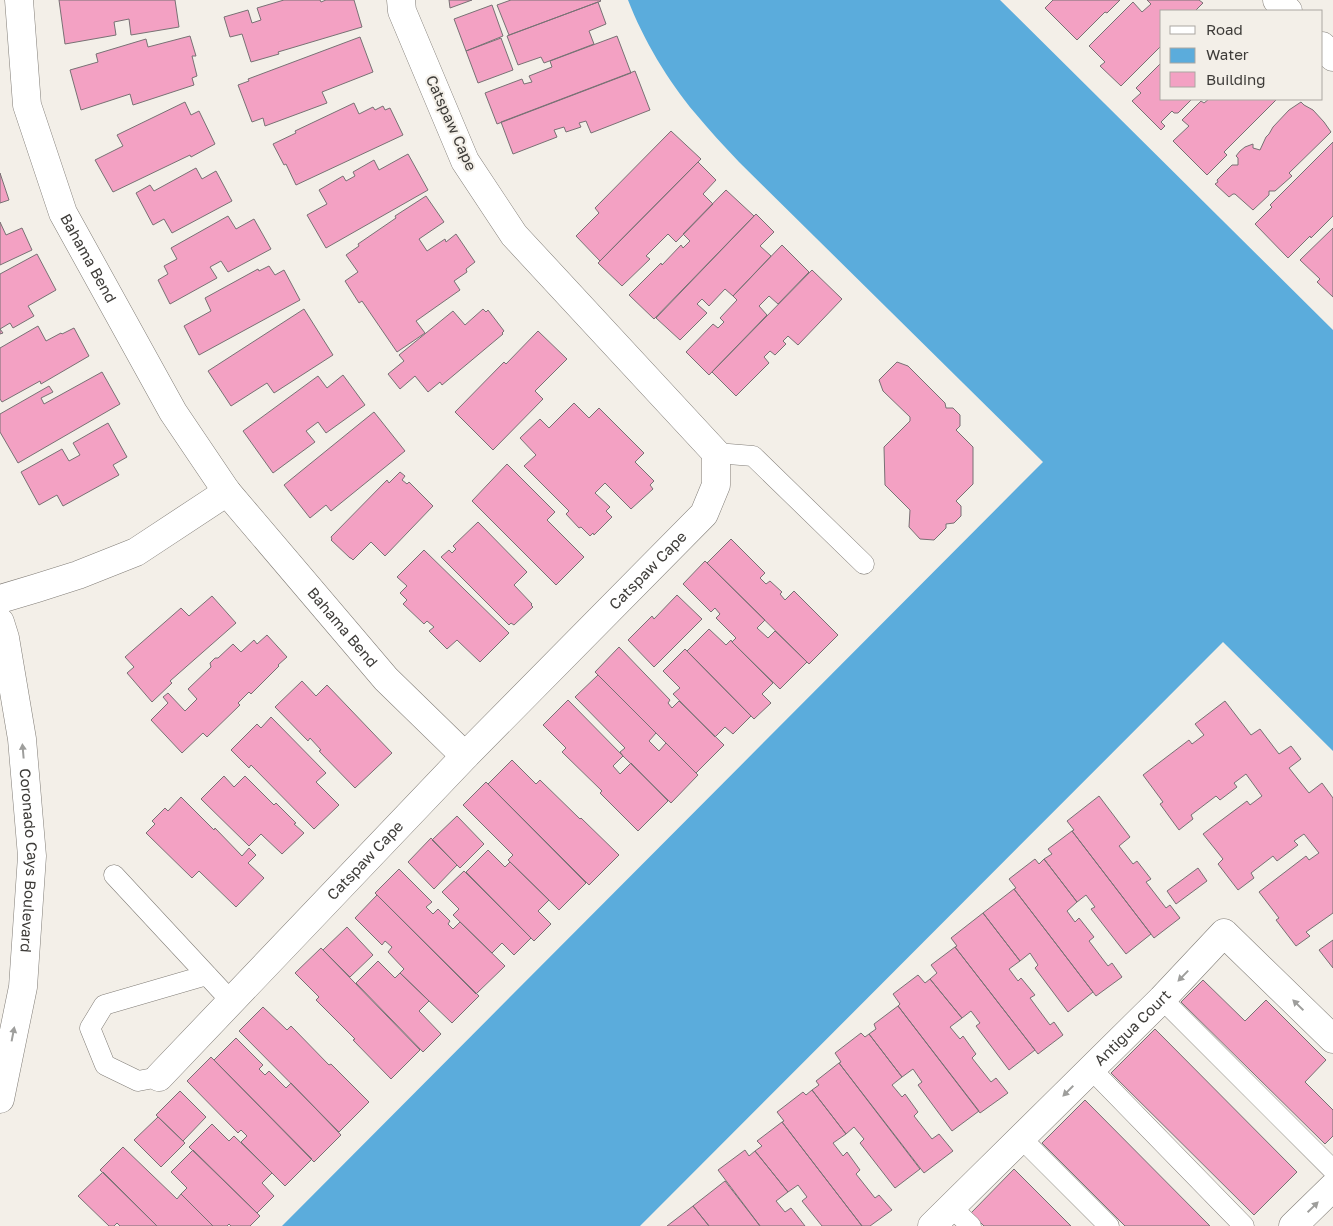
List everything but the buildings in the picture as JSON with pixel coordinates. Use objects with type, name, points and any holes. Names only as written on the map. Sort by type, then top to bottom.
[{"type":"street","name":"Bahama Bend","points":[[19,0],[27,105],[63,213],[173,412],[227,492],[386,679],[464,756]]},
{"type":"street","name":"Catspaw Cape","points":[[159,1077],[464,756],[704,514],[716,485],[716,453],[514,236],[466,161],[402,11],[401,0]]},
{"type":"street","points":[[1277,0],[1287,10]]},
{"type":"street","points":[[1323,47],[1333,57]]},
{"type":"street","points":[[0,599],[62,580],[136,552],[227,492]]},
{"type":"street","name":"Coronado Cays Boulevard","points":[[0,622],[5,638],[22,739],[32,856],[23,987],[0,1099]]},
{"type":"street","name":"Antigua Court","points":[[932,1226],[1162,999],[1224,933],[1333,1039]]},
{"type":"street","points":[[1293,1226],[1333,1187]]},
{"type":"lane","points":[[716,453],[753,456],[864,564]]},
{"type":"lane","points":[[114,874],[231,1002]]},
{"type":"lane","points":[[159,1077],[138,1081],[105,1065],[90,1028],[104,1005],[207,974]]},
{"type":"lane","points":[[1162,999],[1333,1170]]},
{"type":"lane","points":[[1091,1069],[1244,1226]]},
{"type":"lane","points":[[1022,1138],[1109,1226]]},
{"type":"lane","points":[[951,1207],[971,1226]]},
{"type":"water","points":[[628,0],[1000,0],[1333,330],[1333,751],[1223,642],[640,1226],[282,1226],[1043,462],[739,162],[711,132],[685,101],[666,73],[641,30]]}]
